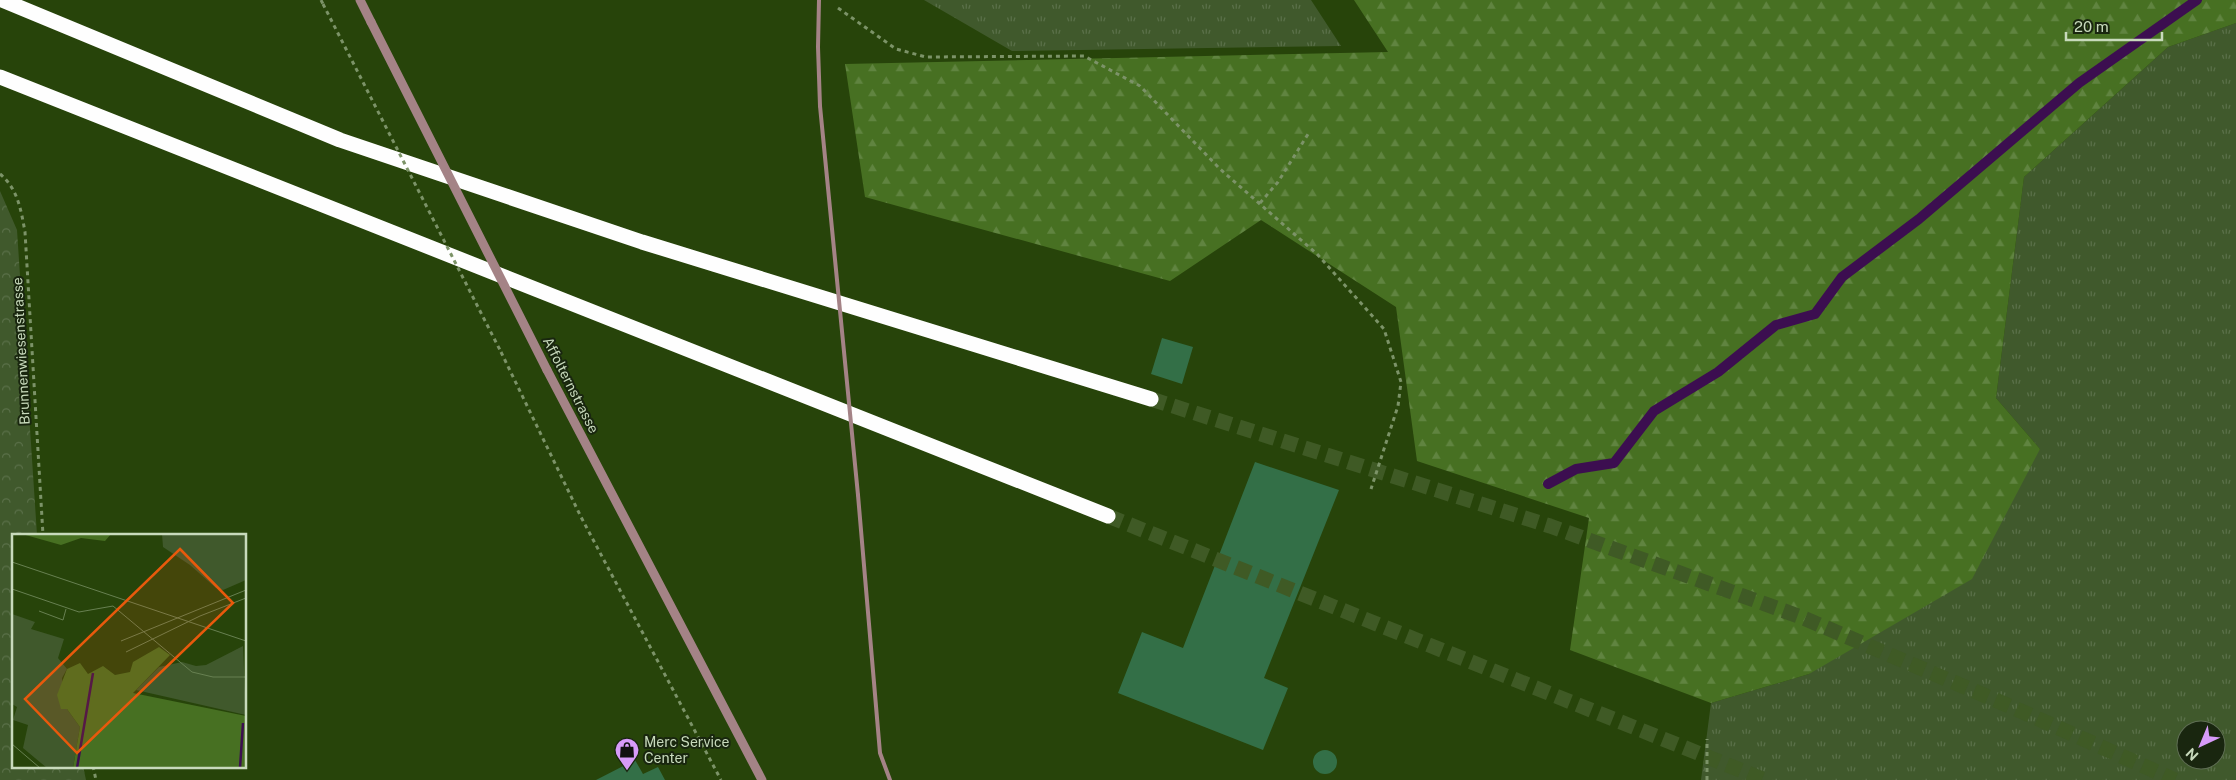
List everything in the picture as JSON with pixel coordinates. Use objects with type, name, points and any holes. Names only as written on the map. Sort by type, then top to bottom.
[{"type":"highway","points":[[2,0],[340,140],[642,242],[1151,399]]},
{"type":"highway","points":[[0,77],[1108,516]]},
{"type":"street","name":"Affolternstrasse","points":[[360,0],[547,370],[762,780]]},
{"type":"lane","points":[[819,0],[820,106],[858,495],[880,753],[890,780]]},
{"type":"path","points":[[322,2],[501,352],[581,517],[721,780]]},
{"type":"path","points":[[834,5],[896,49],[926,57],[1084,56],[1140,86],[1220,169],[1318,254],[1384,329],[1401,382],[1398,406],[1372,489]]},
{"type":"path","points":[[1260,204],[1278,182],[1310,131]]},
{"type":"path","name":"Brunnenwiesenstrasse","points":[[0,174],[9,182],[20,202],[25,232],[43,534]]},
{"type":"path","points":[[1707,780],[1708,739]]},
{"type":"green space","points":[[924,0],[1311,0],[1341,46],[1012,51]]},
{"type":"green space","points":[[1354,0],[2236,0],[2236,23],[2168,47],[2024,177],[1996,398],[2040,449],[1972,579],[1809,674],[1711,703],[1570,650],[1589,518],[1417,461],[1396,307],[1261,220],[1170,281],[865,197],[845,64],[1388,52]]},
{"type":"green space","points":[[2236,23],[2236,780],[1701,780],[1711,703],[1809,674],[2040,449],[1996,398],[2024,177],[2168,47]]},
{"type":"green space","points":[[0,191],[17,230],[37,534],[12,534],[12,768],[83,768],[86,780],[0,780]]},
{"type":"building","points":[[1162,338],[1193,347],[1182,384],[1151,374]]},
{"type":"building","points":[[1255,462],[1339,490],[1264,678],[1288,688],[1263,750],[1118,693],[1142,632],[1183,648]]},
{"type":"building","points":[[1325,750],[1330,751],[1336,757],[1336,767],[1330,773],[1325,774],[1320,773],[1314,767],[1313,762],[1314,757],[1320,751]]},
{"type":"building","name":"Merc Service Center","points":[[635,760],[643,774],[658,767],[665,780],[596,780]]},
{"type":"waterway","points":[[1548,484],[1576,469],[1614,463],[1654,411],[1718,372],[1776,325],[1815,314],[1842,277],[1919,219],[2079,83],[2197,0]]},
{"type":"tunnel","points":[[1151,399],[1550,526],[1801,617],[2014,708],[2175,780]]},
{"type":"tunnel","points":[[1108,516],[1765,780]]},
{"type":"place","name":"Merc Service Center","points":[[627,771]]}]
